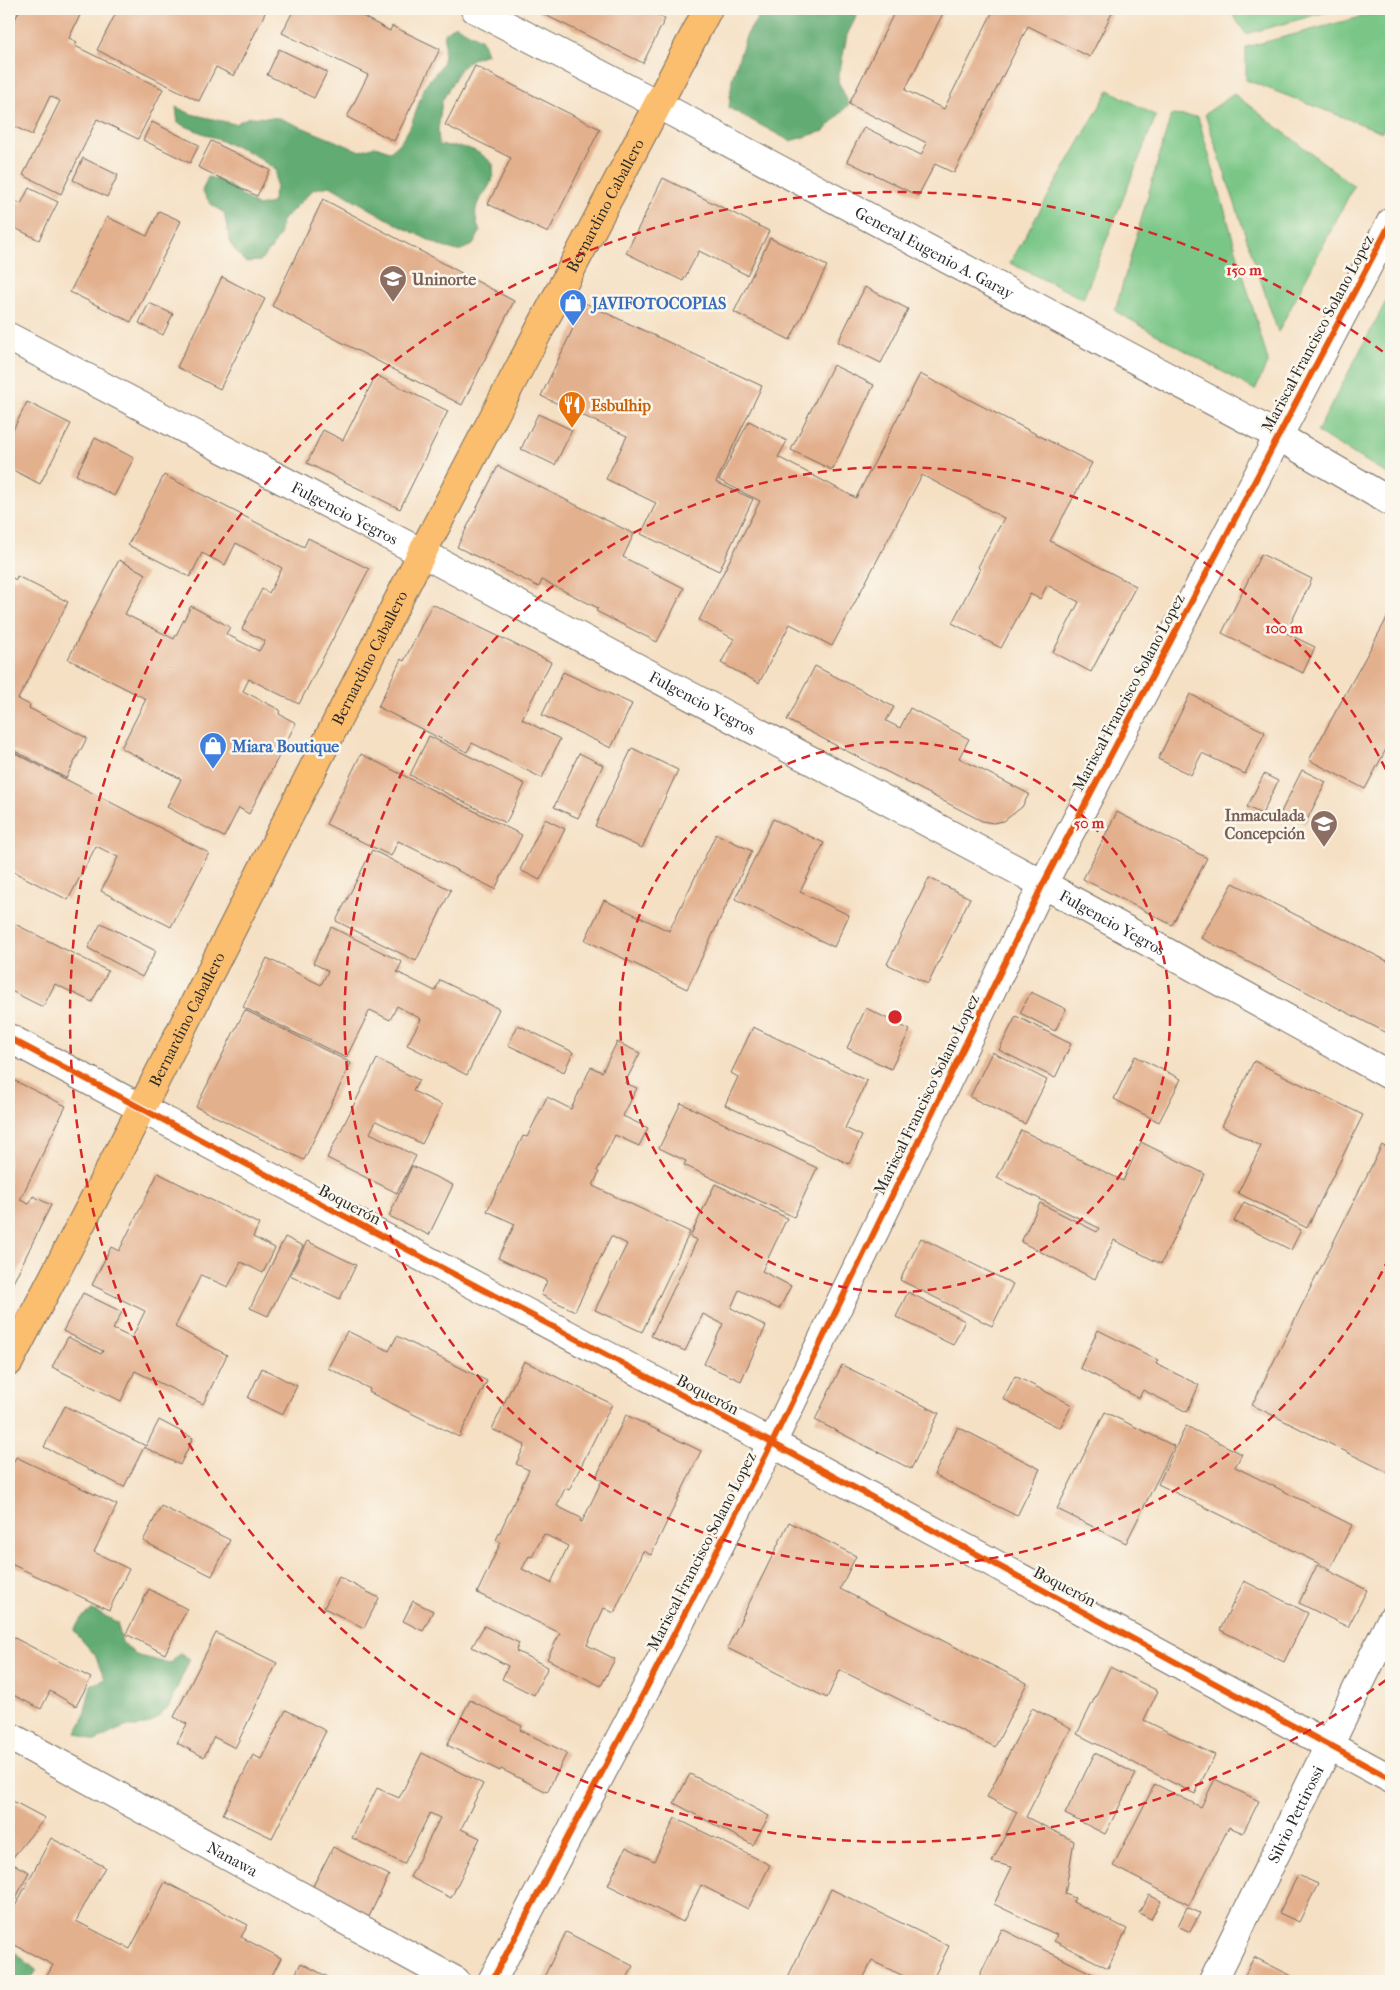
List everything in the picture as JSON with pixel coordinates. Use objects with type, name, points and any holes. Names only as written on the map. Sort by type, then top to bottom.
[{"type":"highway","name":"Bernardino Caballero","points":[[9,1362],[141,1109],[422,554],[708,9]]},
{"type":"street","name":"General Eugenio A. Garay","points":[[475,9],[657,104],[1278,436],[1391,502]]},
{"type":"street","name":"Mariscal Francisco Solano Lopez","points":[[492,1981],[649,1684],[772,1443],[1043,884],[1391,222]]},
{"type":"street","name":"Fulgencio Yegros","points":[[9,337],[1043,884],[1391,1076]]},
{"type":"street","name":"Boquerón","points":[[9,1038],[772,1443],[1391,1779]]},
{"type":"street","name":"Silvio Pettirossi","points":[[1213,1981],[1391,1620]]},
{"type":"street","name":"Nanawa","points":[[9,1736],[456,1981]]},
{"type":"green space","points":[[763,9],[860,9],[847,35],[838,81],[849,104],[824,131],[790,141],[729,108],[732,79],[746,36]]},
{"type":"green space","points":[[1229,9],[1337,9],[1246,34]]},
{"type":"green space","points":[[1391,9],[1391,115],[1382,132],[1246,80],[1246,47]]},
{"type":"green space","points":[[455,25],[482,40],[487,54],[472,59],[460,69],[442,101],[438,130],[439,145],[468,148],[493,164],[492,180],[476,209],[480,232],[473,245],[458,251],[443,247],[400,226],[330,186],[314,189],[282,221],[279,236],[260,261],[245,262],[231,245],[224,213],[211,204],[202,191],[208,177],[229,185],[258,206],[272,203],[276,188],[276,170],[251,153],[178,123],[176,107],[191,114],[235,124],[249,117],[279,118],[360,151],[375,146],[390,151],[409,129],[425,86],[442,64],[445,33]]},
{"type":"green space","points":[[1109,90],[1156,116],[1083,299],[1010,263]]},
{"type":"green space","points":[[1234,94],[1354,186],[1278,332],[1205,114]]},
{"type":"green space","points":[[1171,115],[1198,117],[1268,361],[1255,390],[1115,311]]},
{"type":"green space","points":[[1391,292],[1391,476],[1317,432]]},
{"type":"green space","points":[[93,1610],[117,1622],[122,1642],[136,1655],[170,1664],[180,1653],[190,1659],[168,1708],[153,1722],[139,1727],[124,1727],[95,1741],[76,1733],[83,1720],[91,1685],[105,1679],[95,1655],[74,1631],[81,1618]]},
{"type":"green space","points":[[9,1947],[37,1971],[27,1981],[9,1981]]},
{"type":"building","points":[[20,9],[83,9],[69,38],[77,42],[75,46],[163,89],[138,139],[97,119],[61,194],[23,175],[60,101],[50,96],[32,135],[9,124],[9,32]]},
{"type":"building","points":[[118,9],[267,9],[234,76],[216,67],[199,101],[97,50]]},
{"type":"building","points":[[294,9],[363,9],[360,15],[390,31],[392,26],[440,49],[394,141],[347,117],[368,75],[282,33]]},
{"type":"building","points":[[533,9],[644,9],[665,19],[643,63]]},
{"type":"building","points":[[896,9],[945,9],[905,90],[944,109],[994,9],[1114,9],[1090,57],[1028,26],[954,173],[935,164],[918,196],[847,161],[864,127],[921,155],[927,143],[849,104]]},
{"type":"building","points":[[279,49],[327,72],[314,98],[267,75]]},
{"type":"building","points":[[475,66],[600,129],[548,233],[488,204],[511,158],[445,125]]},
{"type":"building","points":[[152,122],[199,145],[190,163],[143,140]]},
{"type":"building","points":[[211,141],[270,170],[257,196],[198,167]]},
{"type":"building","points":[[83,158],[118,175],[107,197],[73,180]]},
{"type":"building","points":[[663,178],[769,231],[747,275],[699,251],[683,281],[626,253]]},
{"type":"building","points":[[29,188],[58,202],[39,240],[13,227],[9,236],[9,198],[21,204]]},
{"type":"building","name":"Uninorte","points":[[323,199],[514,301],[462,405],[272,306]]},
{"type":"building","points":[[159,211],[181,221],[131,322],[70,292],[107,217],[147,236]]},
{"type":"building","points":[[770,238],[827,266],[790,340],[734,312]]},
{"type":"building","points":[[222,277],[265,299],[220,389],[177,367]]},
{"type":"building","points":[[865,287],[908,309],[881,363],[838,342]]},
{"type":"building","points":[[149,303],[173,314],[163,335],[139,323]]},
{"type":"building","points":[[585,303],[762,386],[716,482],[753,499],[719,571],[641,534],[656,503],[606,479],[627,436],[541,396]]},
{"type":"building","points":[[833,365],[874,385],[832,470],[791,450]]},
{"type":"building","points":[[920,374],[1092,463],[1050,541],[1136,586],[1091,672],[1053,652],[1079,602],[1047,585],[1040,599],[1030,594],[1001,648],[952,623],[980,569],[978,567],[1004,518],[922,475],[832,646],[790,624],[759,683],[721,663],[734,639],[699,620],[760,501],[719,480],[749,421],[787,441],[778,457],[856,498]]},
{"type":"building","points":[[376,375],[448,411],[400,509],[307,463],[323,430],[343,440]]},
{"type":"building","points":[[27,402],[71,424],[40,484],[9,468],[9,438]]},
{"type":"building","points":[[538,414],[572,430],[555,465],[521,449]]},
{"type":"building","points":[[95,438],[134,458],[114,496],[76,475]]},
{"type":"building","points":[[498,466],[634,534],[623,557],[684,588],[657,642],[596,611],[598,608],[542,580],[539,587],[457,547]]},
{"type":"building","points":[[164,475],[304,547],[308,538],[369,569],[299,704],[249,679],[243,691],[280,710],[279,714],[296,723],[249,814],[239,808],[224,837],[167,807],[181,779],[121,748],[146,699],[68,659],[119,560],[146,574],[125,614],[174,639],[191,606],[230,627],[226,634],[259,651],[265,641],[242,629],[262,589],[269,593],[282,568],[236,543],[225,565],[202,553],[190,577],[128,545]]},
{"type":"building","points":[[1261,554],[1312,579],[1286,633],[1315,647],[1303,673],[1222,633]]},
{"type":"building","points":[[9,576],[16,580],[17,576],[68,602],[18,699],[30,705],[29,708],[87,738],[66,778],[9,748]]},
{"type":"building","points":[[432,604],[551,662],[522,719],[560,739],[542,778],[472,743],[467,752],[378,707],[401,659],[404,661]]},
{"type":"building","points":[[1391,611],[1391,740],[1365,789],[1309,760]]},
{"type":"building","points":[[815,666],[894,707],[886,721],[900,728],[910,708],[969,739],[959,758],[1029,794],[1022,807],[1004,821],[993,823],[982,821],[787,720]]},
{"type":"building","points":[[563,672],[632,704],[611,748],[542,715]]},
{"type":"building","points":[[1190,694],[1265,732],[1245,774],[1202,753],[1191,775],[1158,759]]},
{"type":"building","points":[[429,736],[525,784],[506,823],[410,775]]},
{"type":"building","points":[[632,748],[678,770],[642,848],[595,826]]},
{"type":"building","points":[[9,750],[209,853],[171,927],[101,891],[118,857],[96,846],[68,900],[10,870],[9,873]]},
{"type":"building","points":[[579,753],[603,765],[578,818],[554,807]]},
{"type":"building","points":[[361,754],[522,835],[495,889],[398,841],[391,856],[326,824]]},
{"type":"building","points":[[1302,770],[1326,782],[1305,824],[1281,812]]},
{"type":"building","points":[[1264,774],[1278,781],[1262,814],[1247,807]]},
{"type":"building","points":[[1117,812],[1207,858],[1172,925],[1083,879]]},
{"type":"building","points":[[545,819],[565,829],[540,880],[520,870]]},
{"type":"building","points":[[773,819],[824,843],[800,892],[849,915],[834,947],[735,899]]},
{"type":"building","points":[[716,834],[752,851],[687,989],[585,940],[604,900],[669,931]]},
{"type":"building","points":[[372,850],[451,890],[416,961],[336,921]]},
{"type":"building","points":[[929,878],[970,898],[928,984],[887,964]]},
{"type":"building","points":[[1233,883],[1391,963],[1391,1035],[1201,938]]},
{"type":"building","points":[[9,921],[108,971],[92,1002],[55,984],[43,1007],[9,990]]},
{"type":"building","points":[[101,923],[156,951],[142,977],[88,948]]},
{"type":"building","points":[[331,927],[402,962],[397,972],[435,991],[440,980],[499,1009],[467,1075],[407,1045],[421,1019],[397,1006],[390,1020],[370,1010],[346,1058],[243,1007],[267,958],[321,985],[328,971],[313,963]]},
{"type":"building","points":[[1031,992],[1066,1009],[1055,1031],[1020,1013]]},
{"type":"building","points":[[866,1008],[910,1030],[891,1069],[847,1048]]},
{"type":"building","points":[[245,1010],[351,1063],[304,1160],[196,1107]]},
{"type":"building","points":[[1016,1016],[1071,1044],[1055,1078],[999,1050]]},
{"type":"building","points":[[518,1025],[573,1052],[564,1072],[508,1045]]},
{"type":"building","points":[[753,1027],[867,1081],[845,1128],[862,1136],[849,1164],[725,1105],[738,1077],[731,1073]]},
{"type":"building","points":[[617,1042],[640,1053],[625,1083],[637,1088],[623,1116],[648,1128],[639,1146],[615,1135],[597,1171],[599,1172],[593,1186],[690,1232],[642,1332],[595,1310],[627,1244],[611,1236],[575,1311],[541,1295],[547,1281],[498,1258],[515,1224],[487,1211],[523,1136],[527,1137],[547,1097],[571,1109],[591,1067],[602,1072]]},
{"type":"building","points":[[992,1052],[1047,1080],[1025,1124],[970,1097]]},
{"type":"building","points":[[1135,1056],[1181,1079],[1159,1122],[1114,1099]]},
{"type":"building","points":[[377,1059],[419,1080],[413,1091],[442,1105],[422,1144],[376,1121],[370,1133],[416,1156],[397,1193],[327,1158]]},
{"type":"building","points":[[1254,1061],[1363,1115],[1307,1228],[1238,1193],[1261,1146],[1222,1126]]},
{"type":"building","points":[[9,1078],[66,1106],[20,1200],[29,1204],[33,1196],[51,1205],[9,1291]]},
{"type":"building","points":[[681,1103],[817,1168],[794,1217],[684,1165],[686,1161],[659,1148]]},
{"type":"building","points":[[1021,1130],[1123,1181],[1141,1142],[1205,1174],[1161,1264],[1114,1240],[1095,1279],[1021,1242],[1040,1203],[1097,1232],[1099,1228],[997,1178]]},
{"type":"building","points":[[1382,1145],[1391,1150],[1391,1474],[1252,1405]]},
{"type":"building","points":[[412,1166],[453,1185],[429,1235],[389,1216]]},
{"type":"building","points":[[158,1173],[259,1224],[253,1237],[275,1248],[263,1273],[241,1262],[228,1287],[201,1275],[175,1327],[227,1355],[203,1404],[135,1371],[121,1401],[52,1367],[68,1337],[101,1354],[103,1351],[63,1331],[83,1293],[122,1312],[113,1329],[132,1338],[145,1311],[92,1285],[111,1247],[119,1251]]},
{"type":"building","points":[[715,1184],[787,1218],[762,1271],[791,1286],[779,1309],[739,1290],[731,1308],[766,1326],[741,1381],[704,1364],[723,1324],[703,1314],[685,1351],[651,1336],[697,1240],[690,1237]]},
{"type":"building","points":[[1244,1202],[1301,1230],[1291,1250],[1234,1221]]},
{"type":"building","points":[[285,1237],[303,1246],[268,1316],[250,1308]]},
{"type":"building","points":[[921,1238],[1013,1284],[992,1326],[900,1280]]},
{"type":"building","points":[[307,1241],[356,1265],[340,1299],[290,1275]]},
{"type":"building","points":[[908,1292],[965,1321],[953,1345],[896,1317]]},
{"type":"building","points":[[1098,1330],[1158,1360],[1156,1364],[1199,1385],[1187,1412],[1143,1390],[1139,1398],[1080,1368]]},
{"type":"building","points":[[347,1331],[389,1351],[397,1336],[487,1381],[459,1437],[369,1392],[370,1389],[328,1368]]},
{"type":"building","points":[[524,1361],[612,1404],[569,1490],[565,1488],[557,1506],[581,1518],[580,1521],[582,1522],[602,1480],[596,1477],[626,1415],[701,1451],[651,1555],[643,1551],[614,1613],[604,1608],[587,1645],[615,1659],[601,1686],[547,1659],[560,1633],[477,1593],[501,1542],[496,1540],[529,1470],[516,1464],[525,1445],[492,1429]],"holes":[[[544,1534],[568,1546],[551,1583],[522,1569],[529,1556],[532,1557]]]},
{"type":"building","points":[[842,1365],[939,1413],[911,1469],[815,1420]]},
{"type":"building","points":[[262,1368],[297,1386],[282,1415],[248,1398]]},
{"type":"building","points":[[1015,1376],[1072,1405],[1060,1428],[1003,1399]]},
{"type":"building","points":[[65,1406],[146,1446],[159,1420],[193,1438],[180,1465],[144,1447],[124,1487],[44,1447]]},
{"type":"building","points":[[1105,1412],[1174,1446],[1126,1543],[1057,1509]]},
{"type":"building","points":[[1186,1426],[1242,1454],[1235,1467],[1352,1525],[1330,1569],[1158,1484]]},
{"type":"building","points":[[958,1427],[1040,1469],[1017,1516],[934,1475]]},
{"type":"building","points":[[16,1457],[117,1505],[94,1552],[129,1569],[109,1610],[9,1563],[9,1472]]},
{"type":"building","points":[[161,1506],[230,1540],[212,1576],[143,1541]]},
{"type":"building","points":[[789,1522],[856,1556],[840,1589],[1027,1683],[995,1747],[840,1670],[827,1698],[727,1648]]},
{"type":"building","points":[[1317,1565],[1367,1590],[1348,1627],[1299,1603]]},
{"type":"building","points":[[339,1577],[379,1598],[364,1628],[324,1608]]},
{"type":"building","points":[[1244,1581],[1308,1613],[1284,1662],[1220,1630]]},
{"type":"building","points":[[149,1589],[187,1609],[165,1654],[126,1634]]},
{"type":"building","points":[[413,1601],[433,1611],[423,1631],[403,1621]]},
{"type":"building","points":[[484,1626],[519,1643],[516,1651],[548,1667],[534,1695],[502,1679],[508,1666],[472,1647]]},
{"type":"building","points":[[216,1633],[277,1663],[235,1748],[214,1737],[204,1757],[177,1743],[187,1724],[174,1717]]},
{"type":"building","points":[[9,1635],[91,1678],[76,1706],[50,1691],[41,1709],[9,1693]]},
{"type":"building","points":[[1110,1667],[1158,1691],[1144,1720],[1215,1755],[1195,1794],[1077,1734]]},
{"type":"building","points":[[470,1700],[522,1726],[520,1730],[567,1753],[547,1792],[447,1745]]},
{"type":"building","points":[[1032,1708],[1071,1728],[1026,1817],[1074,1841],[1065,1894],[1075,1898],[1073,1902],[1127,1929],[1108,1968],[1054,1941],[1057,1935],[994,1904],[1012,1867],[992,1862],[1017,1812],[987,1797]]},
{"type":"building","points":[[286,1710],[326,1731],[272,1838],[223,1814],[253,1755],[261,1759]]},
{"type":"building","points":[[422,1753],[483,1784],[461,1829],[480,1838],[451,1898],[410,1877],[440,1818],[430,1813],[404,1864],[352,1838],[377,1788],[399,1798]]},
{"type":"building","points":[[1095,1753],[1136,1774],[1105,1834],[1065,1814]]},
{"type":"building","points":[[690,1774],[769,1816],[753,1845],[674,1803]]},
{"type":"building","points":[[1215,1779],[1259,1801],[1243,1833],[1229,1827],[1189,1905],[1113,1866],[1155,1784],[1201,1807]]},
{"type":"building","points":[[9,1799],[45,1818],[9,1862]]},
{"type":"building","points":[[675,1818],[770,1865],[748,1909],[701,1885],[683,1922],[608,1885],[626,1847],[654,1861]]},
{"type":"building","points":[[51,1838],[105,1867],[76,1921],[130,1949],[165,1882],[248,1925],[241,1937],[281,1958],[269,1981],[44,1981],[53,1965],[9,1942],[9,1918]]},
{"type":"building","points":[[333,1847],[389,1875],[367,1921],[310,1892]]},
{"type":"building","points":[[9,1862],[29,1872],[9,1912]]},
{"type":"building","points":[[1298,1875],[1318,1884],[1299,1922],[1279,1913]]},
{"type":"building","points":[[831,1889],[949,1946],[932,1981],[914,1981],[872,1961],[862,1981],[786,1981]]},
{"type":"building","points":[[1149,1895],[1161,1901],[1151,1919],[1139,1913]]},
{"type":"building","points":[[1187,1907],[1200,1913],[1190,1932],[1178,1926]]},
{"type":"building","points":[[1002,1929],[1107,1981],[977,1981]]},
{"type":"building","points":[[566,1932],[633,1966],[626,1981],[542,1981]]},
{"type":"building","points":[[1254,1957],[1302,1981],[1242,1981]]},
{"type":"building","points":[[301,1963],[328,1977],[337,1981],[292,1981]]},
{"type":"cycle path","points":[[492,1981],[649,1683],[772,1443],[1043,884],[1391,222]]},
{"type":"cycle path","points":[[9,1038],[772,1443],[1391,1779]]},
{"type":"place","name":"Uninorte","points":[[393,303]]},
{"type":"place","name":"JAVIFOTOCOPIAS","points":[[573,327]]},
{"type":"place","name":"Esbulhip","points":[[572,429]]},
{"type":"place","name":"Miara Boutique","points":[[213,770]]},
{"type":"place","name":"Inmaculada Concepción","points":[[1324,848]]}]
